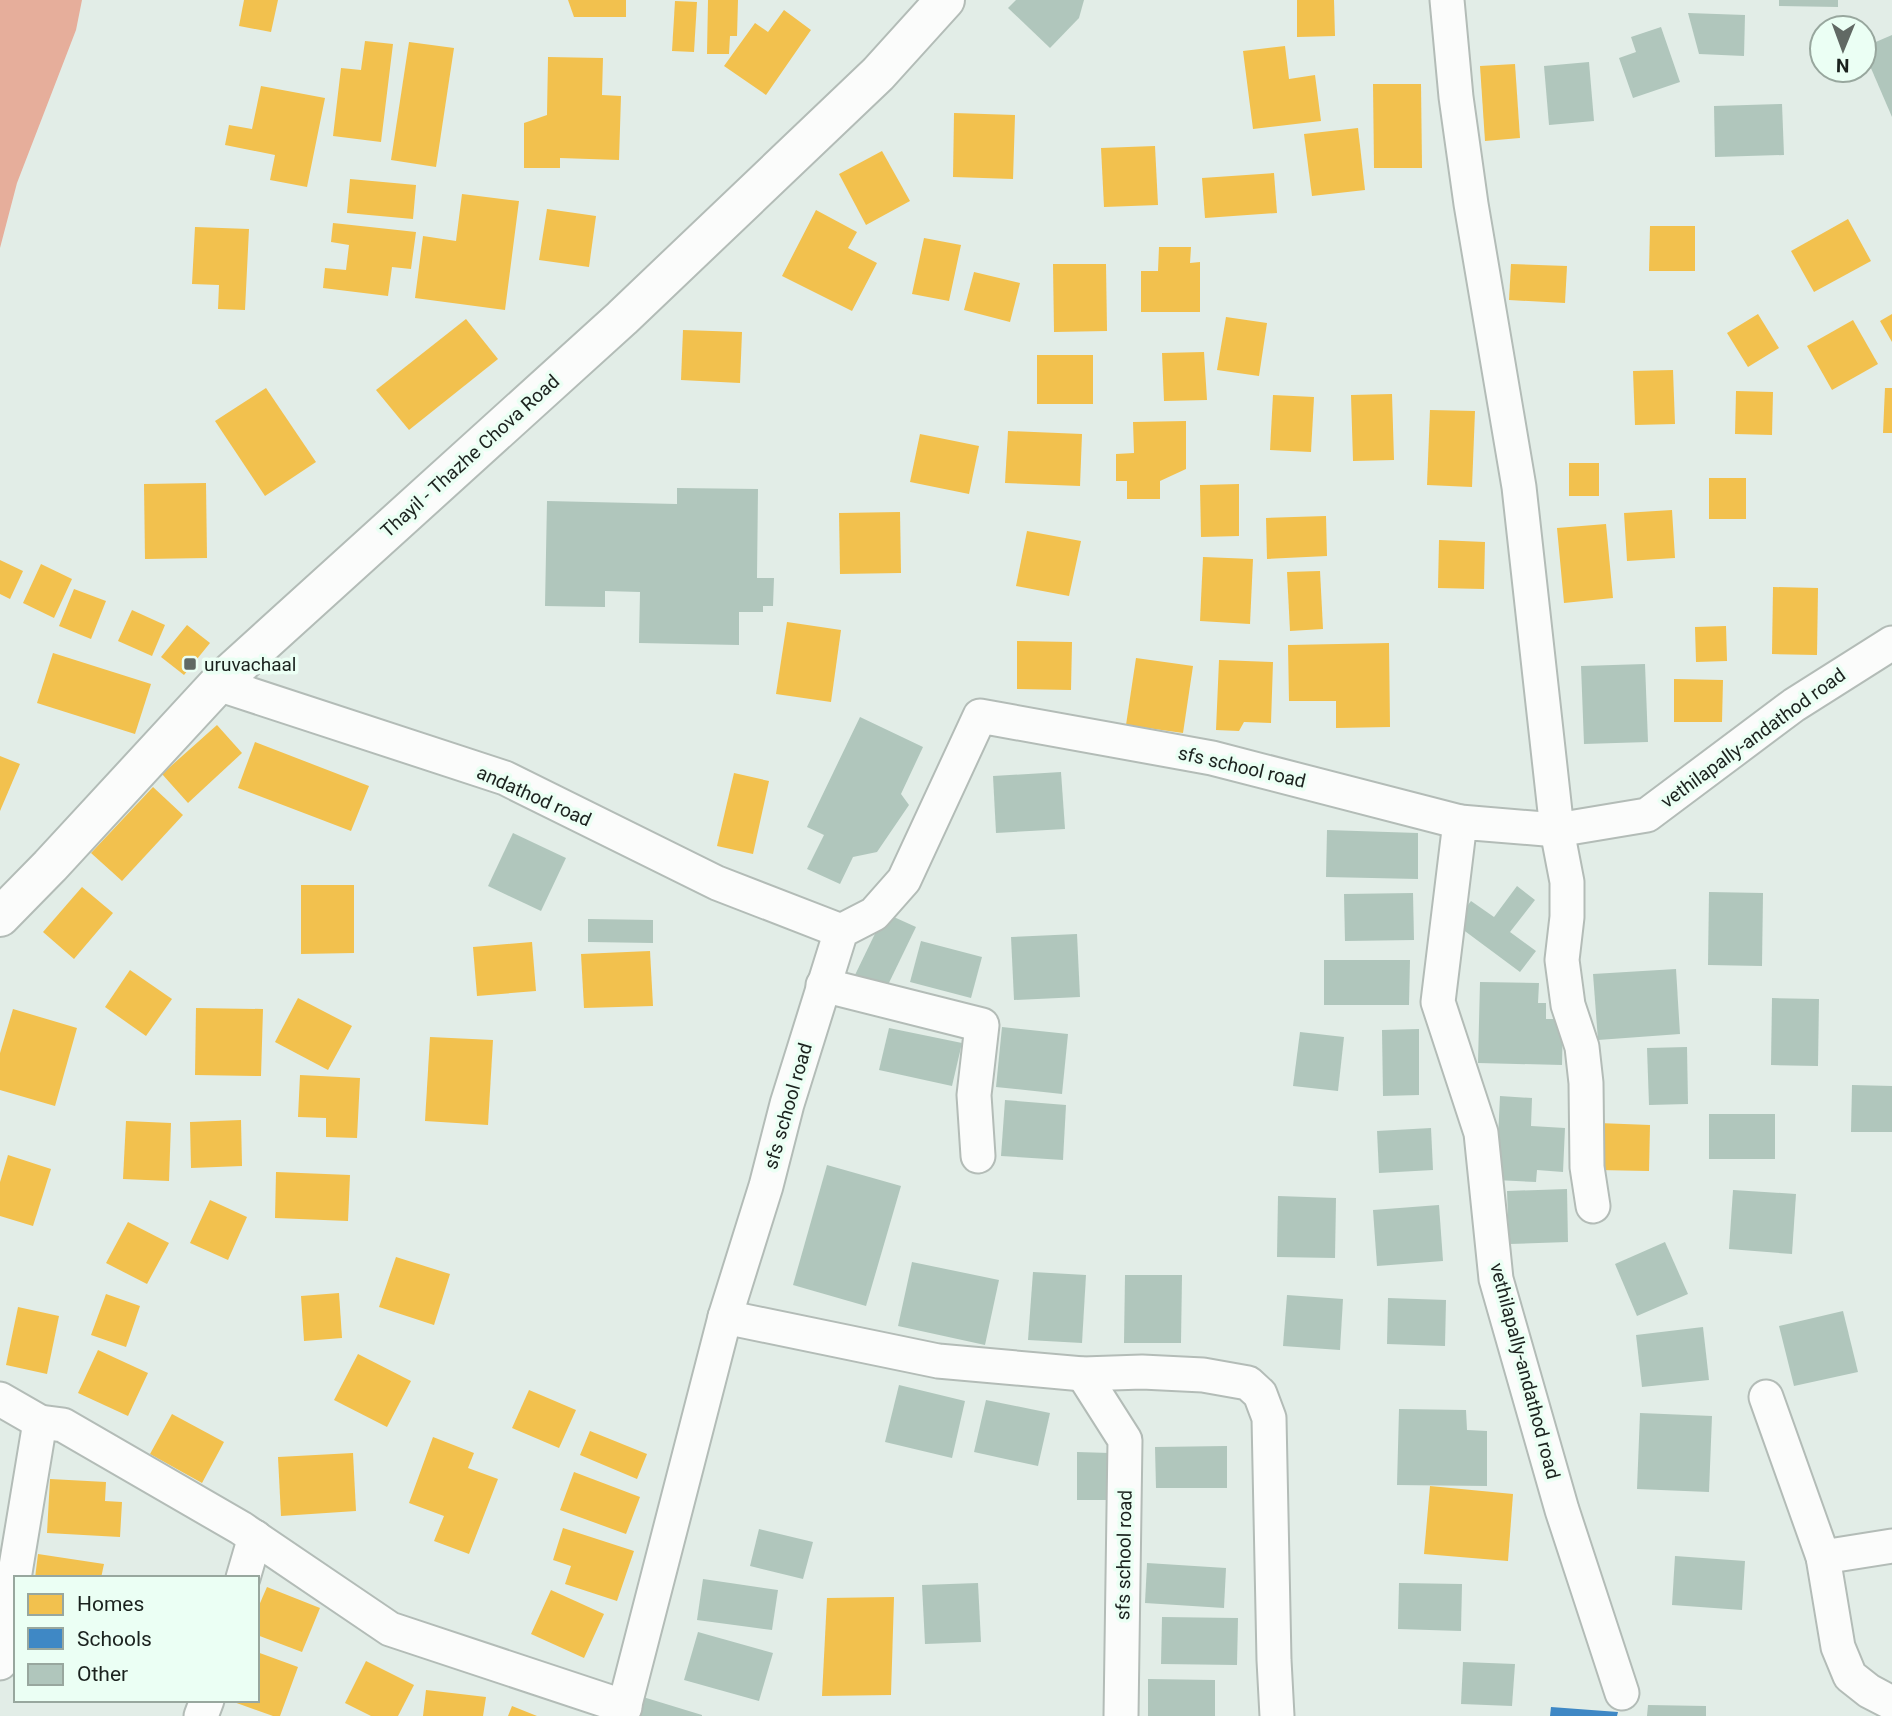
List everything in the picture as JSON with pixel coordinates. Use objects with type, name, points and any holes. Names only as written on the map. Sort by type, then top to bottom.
[{"type":"street","name":"Thayil - Thazhe Chova Road","points":[[0,917],[218,684],[622,318],[878,74],[945,0]]},
{"type":"street","points":[[1447,0],[1456,97],[1471,204],[1519,487],[1558,830],[1567,882],[1567,917],[1562,960],[1568,1005],[1583,1047],[1587,1167],[1593,1206]]},
{"type":"street","name":"vethilapally-andathod road","points":[[1622,1693],[1562,1510],[1496,1279],[1481,1133],[1438,1002],[1460,822],[1558,830],[1647,815],[1794,705],[1892,643]]},
{"type":"street","name":"andathod road","points":[[218,684],[505,778],[717,883],[841,931]]},
{"type":"street","name":"sfs school road","points":[[624,1711],[725,1317],[841,931],[874,914],[904,880],[980,716],[1212,758],[1460,822]]},
{"type":"street","points":[[823,985],[982,1025],[974,1095],[978,1156]]},
{"type":"street","points":[[725,1317],[938,1361],[1083,1374],[1142,1372],[1203,1375],[1248,1383],[1260,1394],[1269,1418],[1277,1716]]},
{"type":"street","name":"sfs school road","points":[[1083,1374],[1125,1440],[1121,1716]]},
{"type":"street","points":[[1766,1397],[1824,1557],[1838,1647],[1850,1676],[1869,1691],[1892,1703]]},
{"type":"street","points":[[0,1399],[40,1422],[63,1425],[255,1537],[390,1629],[624,1711]]},
{"type":"street","points":[[14,1576],[40,1422]]},
{"type":"street","points":[[244,1576],[255,1537]]},
{"type":"street","points":[[1824,1557],[1892,1546]]},
{"type":"street","points":[[0,1663],[14,1579]]},
{"type":"shaded area","points":[[0,0],[82,0],[76,30],[17,183],[0,248]]},
{"type":"building: Homes","points":[[244,0],[278,0],[271,32],[239,26]]},
{"type":"building: Homes","points":[[568,0],[626,0],[626,17],[574,17]]},
{"type":"building: Homes","points":[[708,0],[738,0],[737,36],[730,36],[729,54],[707,54]]},
{"type":"building: Homes","points":[[1297,0],[1334,0],[1335,36],[1297,37]]},
{"type":"building: Homes","points":[[675,1],[697,2],[694,52],[672,51]]},
{"type":"building: Homes","points":[[784,10],[811,30],[766,95],[724,66],[755,23],[768,32]]},
{"type":"building: Homes","points":[[365,41],[393,44],[381,142],[333,136],[341,68],[361,70]]},
{"type":"building: Homes","points":[[409,42],[454,48],[436,167],[391,160]]},
{"type":"building: Homes","points":[[1285,46],[1289,79],[1315,75],[1321,121],[1253,129],[1243,51]]},
{"type":"building: Homes","points":[[548,57],[603,58],[602,95],[621,96],[619,160],[560,158],[560,168],[524,168],[524,123],[547,115]]},
{"type":"building: Homes","points":[[1515,64],[1520,138],[1485,141],[1480,66]]},
{"type":"building: Homes","points":[[1373,84],[1421,84],[1422,168],[1374,168]]},
{"type":"building: Homes","points":[[261,86],[325,98],[307,187],[270,180],[275,155],[225,145],[229,125],[252,129]]},
{"type":"building: Homes","points":[[954,113],[1015,115],[1013,179],[953,177]]},
{"type":"building: Homes","points":[[1358,128],[1365,190],[1312,196],[1304,134]]},
{"type":"building: Homes","points":[[1155,146],[1158,205],[1104,207],[1101,148]]},
{"type":"building: Homes","points":[[882,151],[910,201],[866,225],[839,174]]},
{"type":"building: Homes","points":[[1274,173],[1277,213],[1205,218],[1202,178]]},
{"type":"building: Homes","points":[[350,179],[416,185],[413,219],[347,213]]},
{"type":"building: Homes","points":[[462,194],[519,201],[505,310],[415,298],[423,236],[456,241]]},
{"type":"building: Homes","points":[[547,209],[596,216],[589,267],[539,260]]},
{"type":"building: Homes","points":[[816,210],[857,232],[848,248],[877,263],[852,311],[782,276]]},
{"type":"building: Homes","points":[[1848,219],[1871,261],[1814,292],[1791,251]]},
{"type":"building: Homes","points":[[333,223],[416,232],[411,269],[392,267],[388,296],[323,288],[325,268],[346,270],[349,245],[331,242]]},
{"type":"building: Homes","points":[[1650,226],[1695,226],[1695,271],[1649,271]]},
{"type":"building: Homes","points":[[195,227],[249,229],[245,310],[218,309],[219,285],[192,284]]},
{"type":"building: Homes","points":[[924,238],[961,245],[949,301],[912,294]]},
{"type":"building: Homes","points":[[1159,247],[1191,247],[1190,263],[1200,262],[1200,312],[1141,312],[1141,271],[1158,271]]},
{"type":"building: Homes","points":[[1053,264],[1106,264],[1107,331],[1054,332]]},
{"type":"building: Homes","points":[[1511,264],[1567,266],[1565,303],[1509,300]]},
{"type":"building: Homes","points":[[974,272],[1020,283],[1010,322],[964,310]]},
{"type":"building: Homes","points":[[1758,314],[1779,348],[1748,367],[1727,333]]},
{"type":"building: Homes","points":[[1892,314],[1892,342],[1880,321]]},
{"type":"building: Homes","points":[[1226,317],[1267,323],[1259,376],[1217,370]]},
{"type":"building: Homes","points":[[466,319],[498,359],[409,430],[376,390]]},
{"type":"building: Homes","points":[[1853,320],[1878,364],[1832,390],[1807,346]]},
{"type":"building: Homes","points":[[683,330],[742,332],[740,383],[681,380]]},
{"type":"building: Homes","points":[[1204,352],[1207,400],[1164,401],[1162,353]]},
{"type":"building: Homes","points":[[1037,355],[1093,355],[1093,404],[1037,404]]},
{"type":"building: Homes","points":[[1673,370],[1675,424],[1635,425],[1633,371]]},
{"type":"building: Homes","points":[[266,388],[316,462],[265,496],[215,421]]},
{"type":"building: Homes","points":[[1885,388],[1892,388],[1892,433],[1883,433]]},
{"type":"building: Homes","points":[[1736,391],[1773,392],[1772,435],[1735,434]]},
{"type":"building: Homes","points":[[1392,394],[1394,460],[1353,461],[1351,395]]},
{"type":"building: Homes","points":[[1273,395],[1314,397],[1311,452],[1270,450]]},
{"type":"building: Homes","points":[[1430,410],[1475,411],[1472,487],[1427,485]]},
{"type":"building: Homes","points":[[1186,421],[1186,469],[1160,481],[1160,499],[1127,499],[1127,481],[1116,481],[1116,454],[1134,453],[1133,422]]},
{"type":"building: Homes","points":[[1008,431],[1082,434],[1080,486],[1005,483]]},
{"type":"building: Homes","points":[[920,434],[979,446],[969,494],[910,482]]},
{"type":"building: Homes","points":[[1569,463],[1599,463],[1599,496],[1569,496]]},
{"type":"building: Homes","points":[[1709,478],[1746,478],[1746,519],[1709,519]]},
{"type":"building: Homes","points":[[206,483],[207,558],[145,559],[144,484]]},
{"type":"building: Homes","points":[[1239,484],[1239,536],[1201,537],[1200,485]]},
{"type":"building: Homes","points":[[1672,510],[1675,558],[1627,561],[1624,513]]},
{"type":"building: Homes","points":[[900,512],[901,573],[840,574],[839,513]]},
{"type":"building: Homes","points":[[1326,516],[1327,556],[1267,559],[1266,518]]},
{"type":"building: Homes","points":[[1606,524],[1613,598],[1564,603],[1557,528]]},
{"type":"building: Homes","points":[[1027,531],[1081,541],[1069,596],[1016,586]]},
{"type":"building: Homes","points":[[1439,540],[1485,542],[1484,589],[1438,588]]},
{"type":"building: Homes","points":[[1203,557],[1253,559],[1250,624],[1200,621]]},
{"type":"building: Homes","points":[[0,560],[23,571],[10,599],[0,594]]},
{"type":"building: Homes","points":[[41,564],[72,579],[54,618],[23,603]]},
{"type":"building: Homes","points":[[1320,571],[1323,629],[1290,631],[1287,572]]},
{"type":"building: Homes","points":[[1773,587],[1818,588],[1817,655],[1772,654]]},
{"type":"building: Homes","points":[[74,589],[106,601],[91,639],[59,626]]},
{"type":"building: Homes","points":[[132,610],[165,625],[152,656],[118,641]]},
{"type":"building: Homes","points":[[787,622],[841,630],[831,702],[776,694]]},
{"type":"building: Homes","points":[[187,625],[210,643],[184,675],[161,657]]},
{"type":"building: Homes","points":[[1726,626],[1727,661],[1696,662],[1695,627]]},
{"type":"building: Homes","points":[[1017,641],[1072,642],[1071,690],[1017,689]]},
{"type":"building: Homes","points":[[1389,643],[1390,727],[1336,728],[1336,701],[1289,701],[1288,645]]},
{"type":"building: Homes","points":[[53,653],[151,684],[135,734],[37,703]]},
{"type":"building: Homes","points":[[1136,658],[1193,666],[1183,733],[1126,725]]},
{"type":"building: Homes","points":[[1219,660],[1273,662],[1271,723],[1244,722],[1239,731],[1216,730]]},
{"type":"building: Homes","points":[[1674,679],[1723,680],[1722,722],[1674,722]]},
{"type":"building: Homes","points":[[217,725],[242,753],[188,803],[162,774]]},
{"type":"building: Homes","points":[[255,742],[369,786],[351,831],[238,788]]},
{"type":"building: Homes","points":[[0,756],[20,764],[0,811]]},
{"type":"building: Homes","points":[[734,773],[769,781],[753,854],[717,846]]},
{"type":"building: Homes","points":[[153,787],[183,815],[122,881],[91,853]]},
{"type":"building: Homes","points":[[301,885],[354,885],[354,953],[301,954]]},
{"type":"building: Homes","points":[[82,887],[113,913],[74,959],[43,932]]},
{"type":"building: Homes","points":[[532,942],[536,991],[477,996],[473,947]]},
{"type":"building: Homes","points":[[650,951],[653,1006],[584,1008],[581,954]]},
{"type":"building: Homes","points":[[130,970],[172,999],[146,1036],[105,1007]]},
{"type":"building: Homes","points":[[298,998],[352,1026],[328,1070],[275,1042]]},
{"type":"building: Homes","points":[[196,1008],[263,1009],[261,1076],[195,1075]]},
{"type":"building: Homes","points":[[13,1009],[77,1028],[55,1106],[0,1090],[0,1053]]},
{"type":"building: Homes","points":[[430,1037],[493,1040],[488,1125],[425,1121]]},
{"type":"building: Homes","points":[[300,1075],[360,1078],[357,1138],[326,1137],[326,1118],[298,1117]]},
{"type":"building: Homes","points":[[241,1120],[242,1166],[191,1168],[190,1122]]},
{"type":"building: Homes","points":[[126,1121],[171,1123],[169,1181],[123,1179]]},
{"type":"building: Homes","points":[[1598,1123],[1650,1125],[1649,1171],[1598,1170]]},
{"type":"building: Homes","points":[[8,1155],[51,1169],[33,1226],[0,1216],[0,1182]]},
{"type":"building: Homes","points":[[276,1172],[350,1175],[348,1221],[275,1218]]},
{"type":"building: Homes","points":[[210,1200],[247,1217],[228,1260],[190,1243]]},
{"type":"building: Homes","points":[[128,1222],[169,1243],[147,1284],[106,1263]]},
{"type":"building: Homes","points":[[396,1257],[450,1274],[434,1325],[379,1307]]},
{"type":"building: Homes","points":[[339,1293],[342,1338],[304,1341],[301,1296]]},
{"type":"building: Homes","points":[[106,1294],[140,1306],[126,1347],[91,1335]]},
{"type":"building: Homes","points":[[18,1307],[59,1316],[47,1374],[6,1365]]},
{"type":"building: Homes","points":[[98,1350],[148,1373],[128,1416],[78,1393]]},
{"type":"building: Homes","points":[[358,1354],[411,1381],[387,1427],[334,1400]]},
{"type":"building: Homes","points":[[529,1390],[576,1410],[559,1448],[512,1428]]},
{"type":"building: Homes","points":[[172,1414],[224,1442],[202,1483],[150,1454]]},
{"type":"building: Homes","points":[[590,1431],[647,1454],[637,1479],[580,1455]]},
{"type":"building: Homes","points":[[433,1437],[474,1453],[468,1468],[498,1479],[469,1554],[434,1541],[444,1516],[409,1503]]},
{"type":"building: Homes","points":[[353,1453],[356,1511],[281,1516],[278,1457]]},
{"type":"building: Homes","points":[[574,1472],[640,1497],[626,1534],[560,1510]]},
{"type":"building: Homes","points":[[50,1479],[106,1482],[105,1501],[122,1502],[120,1537],[47,1533]]},
{"type":"building: Homes","points":[[1430,1486],[1513,1494],[1508,1561],[1424,1554]]},
{"type":"building: Homes","points":[[563,1528],[634,1551],[617,1601],[565,1584],[571,1566],[553,1560]]},
{"type":"building: Homes","points":[[38,1554],[104,1564],[101,1576],[35,1576]]},
{"type":"building: Homes","points":[[267,1587],[320,1608],[302,1652],[259,1636],[259,1605]]},
{"type":"building: Homes","points":[[551,1590],[604,1614],[584,1658],[531,1634]]},
{"type":"building: Homes","points":[[894,1597],[891,1695],[822,1696],[827,1598]]},
{"type":"building: Homes","points":[[259,1653],[298,1667],[280,1716],[234,1702],[259,1702]]},
{"type":"building: Homes","points":[[366,1661],[414,1685],[398,1716],[371,1716],[345,1703]]},
{"type":"building: Homes","points":[[426,1690],[486,1697],[483,1716],[423,1716]]},
{"type":"building: Homes","points":[[512,1706],[537,1716],[508,1716]]},
{"type":"building: Schools","points":[[1551,1707],[1618,1712],[1617,1716],[1550,1716]]},
{"type":"building: Other","points":[[1016,0],[1084,0],[1079,18],[1050,48],[1008,8]]},
{"type":"building: Other","points":[[1779,0],[1838,0],[1838,7],[1779,6]]},
{"type":"building: Other","points":[[1688,13],[1745,15],[1744,56],[1699,54]]},
{"type":"building: Other","points":[[1661,27],[1680,82],[1633,98],[1619,58],[1636,52],[1631,37]]},
{"type":"building: Other","points":[[1892,35],[1892,117],[1878,84],[1878,41]]},
{"type":"building: Other","points":[[1589,62],[1594,121],[1549,125],[1544,66]]},
{"type":"building: Other","points":[[1782,104],[1784,155],[1715,157],[1714,106]]},
{"type":"building: Other","points":[[677,488],[758,489],[757,578],[774,578],[773,606],[763,606],[763,612],[739,612],[739,645],[639,643],[640,592],[605,591],[605,607],[545,606],[547,501],[677,504]]},
{"type":"building: Other","points":[[1645,664],[1648,742],[1584,744],[1581,666]]},
{"type":"building: Other","points":[[860,717],[923,747],[901,794],[909,805],[877,852],[853,857],[840,884],[807,869],[824,835],[807,827]]},
{"type":"building: Other","points":[[1061,772],[1065,829],[996,833],[993,776]]},
{"type":"building: Other","points":[[1327,830],[1418,833],[1418,879],[1326,877]]},
{"type":"building: Other","points":[[513,833],[566,858],[541,911],[488,886]]},
{"type":"building: Other","points":[[1517,886],[1535,900],[1510,932],[1536,951],[1520,972],[1454,923],[1471,901],[1494,917]]},
{"type":"building: Other","points":[[1709,892],[1763,893],[1762,966],[1708,965]]},
{"type":"building: Other","points":[[1413,893],[1414,940],[1345,941],[1344,894]]},
{"type":"building: Other","points":[[885,913],[916,927],[885,991],[854,977]]},
{"type":"building: Other","points":[[588,919],[653,920],[653,943],[588,942]]},
{"type":"building: Other","points":[[1077,934],[1080,997],[1014,1000],[1011,937]]},
{"type":"building: Other","points":[[921,941],[982,957],[971,998],[910,982]]},
{"type":"building: Other","points":[[1324,960],[1410,960],[1409,1005],[1324,1005]]},
{"type":"building: Other","points":[[1676,969],[1680,1034],[1598,1040],[1593,974]]},
{"type":"building: Other","points":[[1480,982],[1539,983],[1538,1003],[1546,1003],[1546,1019],[1563,1019],[1562,1065],[1478,1063]]},
{"type":"building: Other","points":[[1772,998],[1819,999],[1818,1066],[1771,1065]]},
{"type":"building: Other","points":[[1002,1027],[1068,1034],[1062,1094],[996,1087]]},
{"type":"building: Other","points":[[889,1028],[962,1043],[952,1086],[879,1070]]},
{"type":"building: Other","points":[[1419,1029],[1419,1095],[1383,1096],[1382,1030]]},
{"type":"building: Other","points":[[1300,1032],[1344,1037],[1338,1091],[1293,1086]]},
{"type":"building: Other","points":[[1687,1047],[1688,1104],[1649,1105],[1647,1048]]},
{"type":"building: Other","points":[[1852,1085],[1892,1086],[1892,1132],[1851,1132]]},
{"type":"building: Other","points":[[1500,1096],[1532,1098],[1531,1126],[1565,1128],[1563,1172],[1537,1170],[1536,1182],[1496,1180]]},
{"type":"building: Other","points":[[1005,1100],[1066,1105],[1063,1160],[1001,1156]]},
{"type":"building: Other","points":[[1709,1114],[1775,1114],[1775,1159],[1709,1159]]},
{"type":"building: Other","points":[[1431,1128],[1433,1170],[1379,1173],[1377,1131]]},
{"type":"building: Other","points":[[827,1165],[901,1186],[866,1306],[793,1285]]},
{"type":"building: Other","points":[[1567,1189],[1568,1242],[1509,1244],[1507,1191]]},
{"type":"building: Other","points":[[1733,1190],[1796,1194],[1792,1254],[1729,1249]]},
{"type":"building: Other","points":[[1278,1196],[1336,1198],[1335,1258],[1277,1257]]},
{"type":"building: Other","points":[[1439,1205],[1443,1261],[1377,1266],[1373,1210]]},
{"type":"building: Other","points":[[1665,1242],[1688,1294],[1637,1316],[1615,1264]]},
{"type":"building: Other","points":[[912,1262],[999,1280],[985,1345],[898,1326]]},
{"type":"building: Other","points":[[1033,1272],[1086,1275],[1082,1343],[1028,1340]]},
{"type":"building: Other","points":[[1125,1275],[1182,1275],[1181,1343],[1124,1343]]},
{"type":"building: Other","points":[[1287,1295],[1343,1299],[1340,1350],[1283,1346]]},
{"type":"building: Other","points":[[1388,1298],[1446,1300],[1445,1346],[1387,1344]]},
{"type":"building: Other","points":[[1843,1311],[1858,1372],[1794,1386],[1779,1326]]},
{"type":"building: Other","points":[[1703,1327],[1709,1380],[1642,1387],[1636,1335]]},
{"type":"building: Other","points":[[899,1385],[965,1401],[952,1458],[885,1442]]},
{"type":"building: Other","points":[[986,1400],[1050,1413],[1038,1466],[974,1452]]},
{"type":"building: Other","points":[[1399,1409],[1466,1410],[1467,1430],[1487,1431],[1487,1486],[1397,1485]]},
{"type":"building: Other","points":[[1640,1413],[1712,1416],[1709,1492],[1637,1489]]},
{"type":"building: Other","points":[[1227,1446],[1227,1488],[1156,1488],[1155,1447]]},
{"type":"building: Other","points":[[1077,1452],[1110,1453],[1109,1500],[1077,1500]]},
{"type":"building: Other","points":[[759,1529],[813,1542],[803,1579],[750,1566]]},
{"type":"building: Other","points":[[1675,1556],[1745,1561],[1742,1610],[1672,1605]]},
{"type":"building: Other","points":[[1147,1563],[1226,1568],[1224,1608],[1145,1603]]},
{"type":"building: Other","points":[[703,1579],[778,1590],[772,1630],[697,1620]]},
{"type":"building: Other","points":[[978,1583],[981,1642],[925,1644],[922,1585]]},
{"type":"building: Other","points":[[1399,1583],[1462,1584],[1461,1631],[1398,1629]]},
{"type":"building: Other","points":[[1162,1617],[1238,1618],[1237,1665],[1161,1664]]},
{"type":"building: Other","points":[[698,1632],[773,1653],[759,1701],[684,1680]]},
{"type":"building: Other","points":[[1463,1662],[1515,1664],[1512,1706],[1461,1704]]},
{"type":"building: Other","points":[[1148,1679],[1215,1680],[1215,1716],[1148,1716]]},
{"type":"building: Other","points":[[643,1697],[702,1715],[702,1716],[636,1716]]},
{"type":"building: Other","points":[[1648,1705],[1706,1706],[1706,1716],[1647,1716]]},
{"type":"place","name":"uruvachaal","points":[[190,664]]}]
